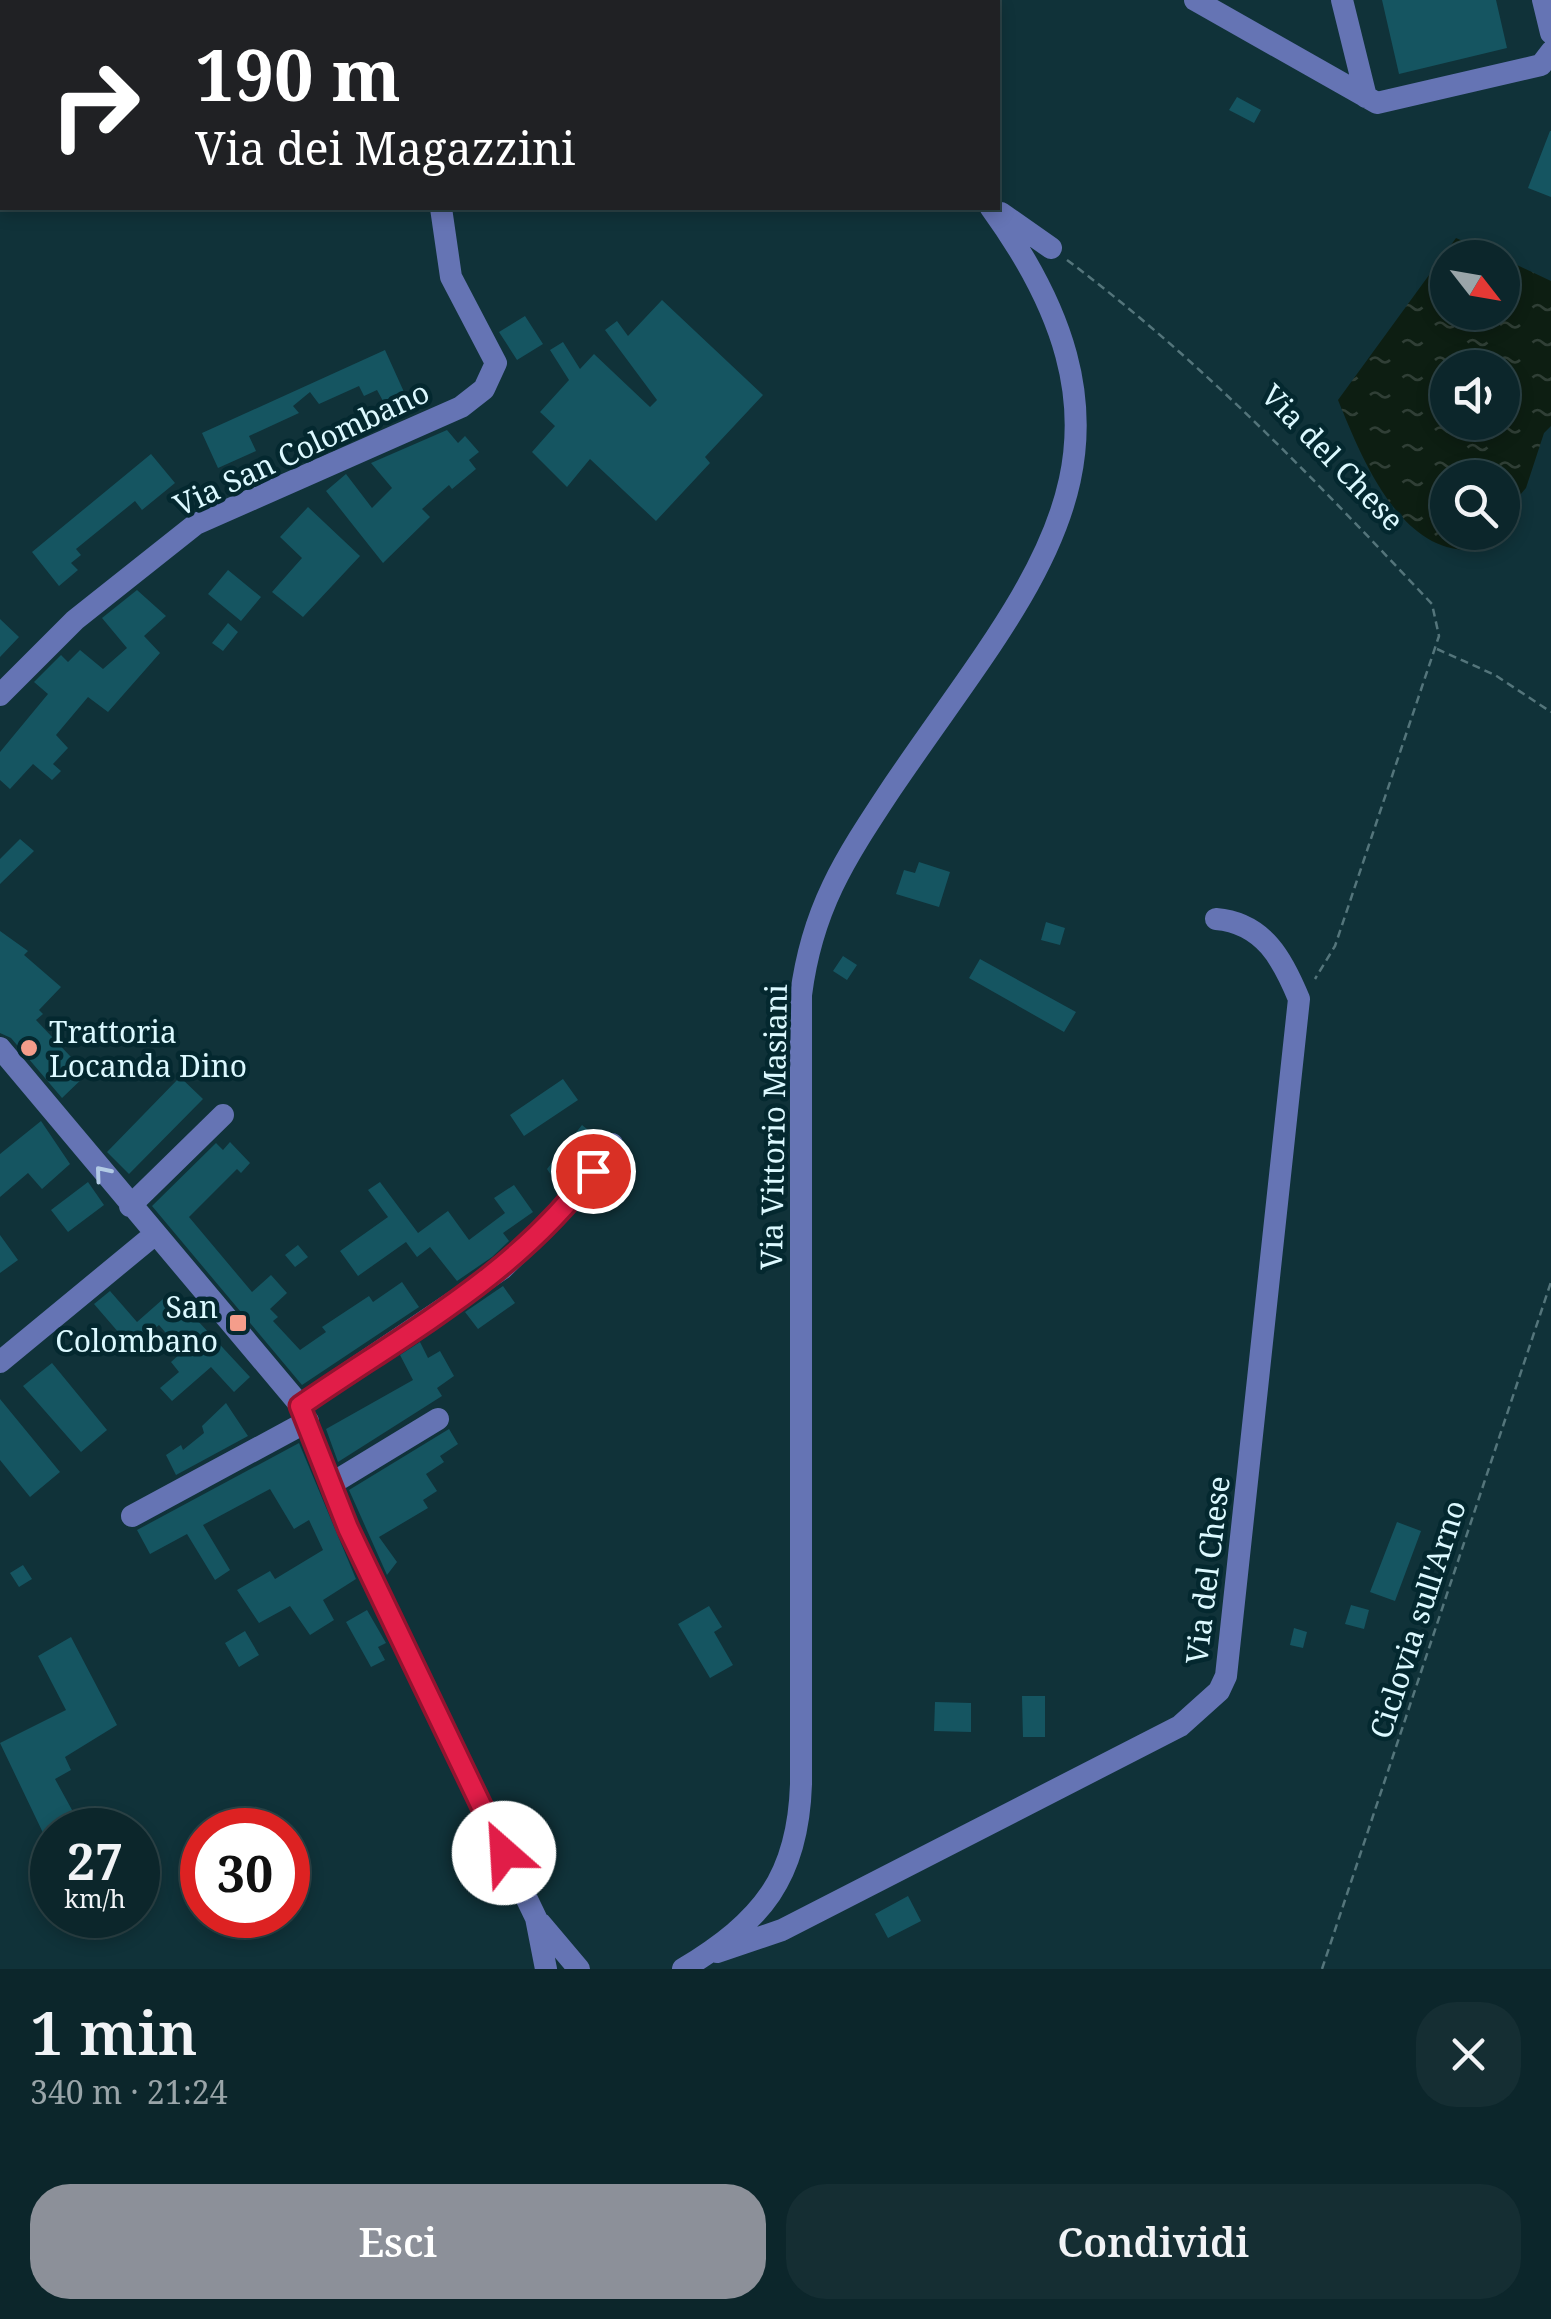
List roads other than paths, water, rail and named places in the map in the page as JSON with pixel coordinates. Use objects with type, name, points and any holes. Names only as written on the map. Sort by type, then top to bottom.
[{"type":"street","points":[[1195,0],[1377,104],[1541,65],[1551,52]]},
{"type":"street","points":[[1342,0],[1366,97]]},
{"type":"street","points":[[1543,0],[1551,33]]},
{"type":"street","name":"Via San Colombano","points":[[0,695],[75,620],[196,524],[462,408],[484,389],[496,363],[451,278],[441,210]]},
{"type":"street","name":"Via Vittorio Masiani","points":[[764,1904],[790,1860],[801,1799],[801,995],[806,956],[814,925],[844,860],[1044,562],[1060,521],[1075,452],[1076,413],[1062,334],[1046,292],[993,210]]},
{"type":"street","points":[[995,210],[1051,248]]},
{"type":"street","name":"Via del Chese","points":[[709,1953],[770,1936],[1180,1726],[1218,1690],[1231,1647],[1298,1000],[1277,951],[1242,925],[1216,919]]},
{"type":"street","points":[[0,1048],[304,1413],[348,1528],[536,1918],[546,1969]]},
{"type":"street","points":[[130,1206],[224,1115]]},
{"type":"street","points":[[132,1516],[304,1413],[502,1269],[573,1199],[612,1144]]},
{"type":"street","points":[[0,1362],[154,1235]]},
{"type":"street","points":[[331,1484],[438,1419]]},
{"type":"street","points":[[770,1936],[764,1904],[816,1910]]},
{"type":"street","name":"Via del Chese","points":[[683,1969],[709,1953],[764,1904]]},
{"type":"street","points":[[536,1918],[580,1969]]},
{"type":"water","points":[[1520,266],[1551,281],[1551,426],[1544,433],[1526,488],[1520,495],[1520,460],[1430,460],[1430,539],[1404,519],[1386,498],[1358,448],[1338,400],[1430,274],[1430,330],[1520,330]]},
{"type":"place","name":"Trattoria Locanda Dino","points":[[29,1048]]},
{"type":"place","name":"San Colombano","points":[[238,1323]]}]
